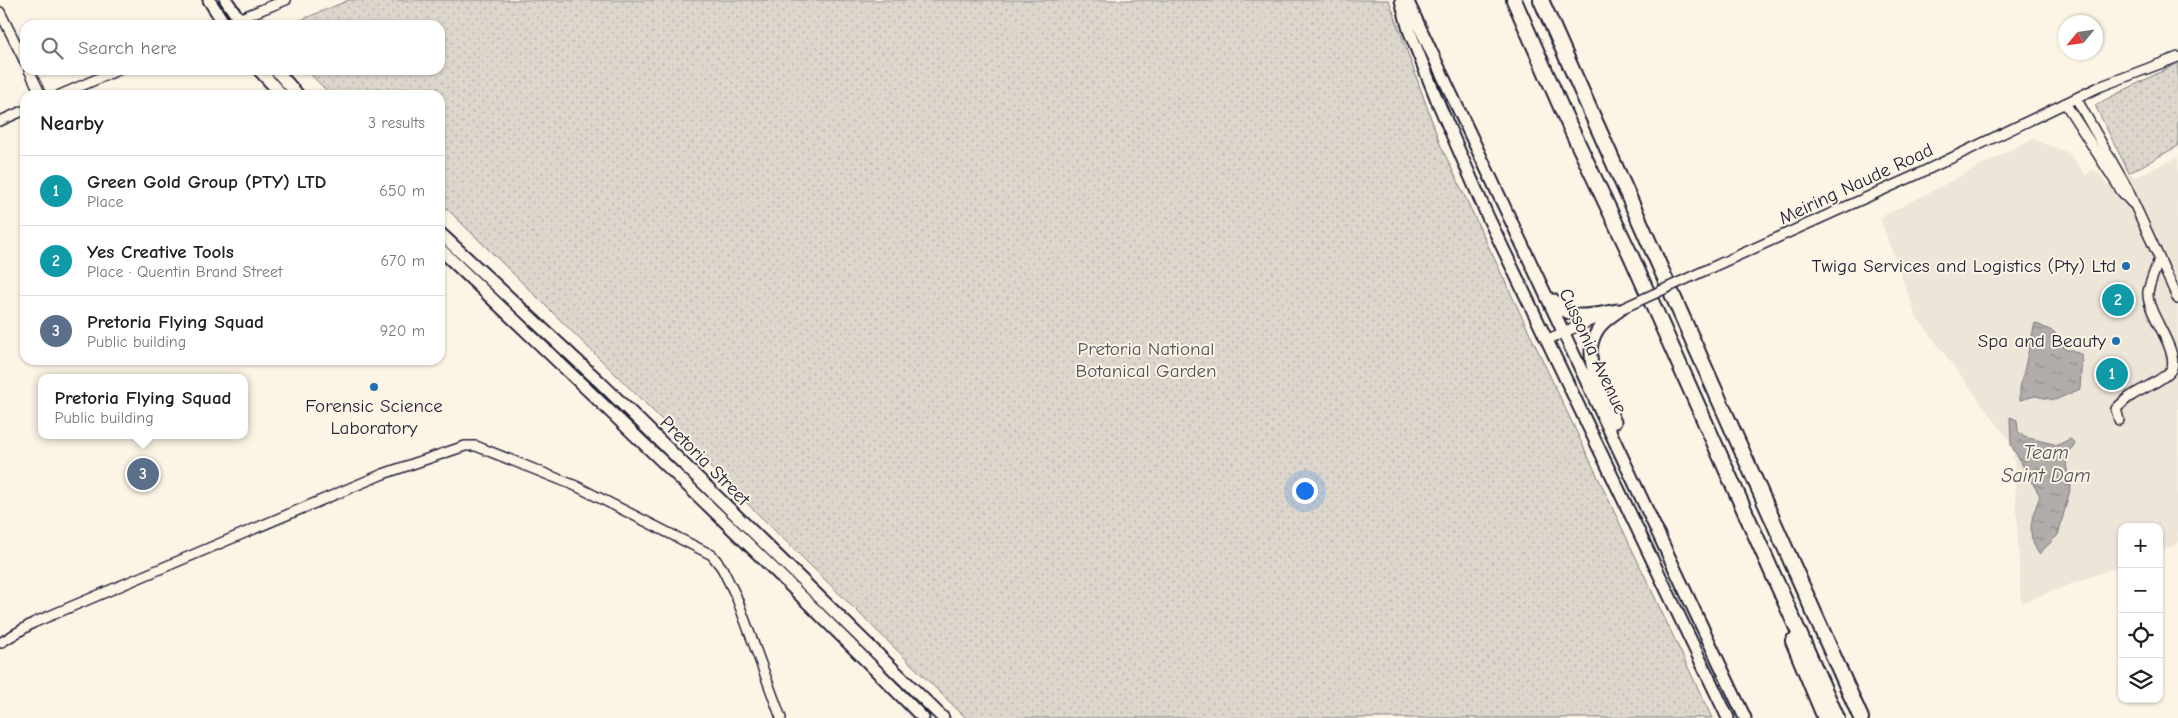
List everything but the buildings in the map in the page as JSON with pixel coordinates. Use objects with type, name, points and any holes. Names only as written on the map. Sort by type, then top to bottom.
[{"type":"highway","points":[[1514,0],[1564,114],[1631,256],[1837,718]]},
{"type":"highway","points":[[1541,0],[1861,718]]},
{"type":"highway","points":[[1631,256],[1656,328],[1767,577],[1825,718]]},
{"type":"highway","points":[[1803,588],[1827,633],[1867,718]]},
{"type":"main road","points":[[210,0],[221,20]]},
{"type":"main road","points":[[226,0],[239,20]]},
{"type":"main road","name":"Cussonia Avenue","points":[[1401,0],[1411,35],[1487,215],[1728,718]]},
{"type":"main road","name":"Cussonia Avenue","points":[[1407,0],[1745,718]]},
{"type":"main road","points":[[264,75],[277,90]]},
{"type":"main road","points":[[280,75],[294,90]]},
{"type":"main road","name":"Pretoria Street","points":[[445,238],[601,383],[943,718]]},
{"type":"main road","name":"Pretoria Street","points":[[445,253],[816,609],[923,718]]},
{"type":"main road","points":[[1536,271],[1559,307],[1566,313],[1581,316],[1621,310]]},
{"type":"main road","points":[[1618,448],[1617,428],[1594,372],[1590,355],[1597,331],[1621,310]]},
{"type":"street","points":[[244,20],[286,0]]},
{"type":"street","points":[[0,12],[20,52]]},
{"type":"street","name":"Meiring Naude Road","points":[[1546,340],[1564,331],[1621,310],[1906,180],[2129,74],[2178,57]]},
{"type":"street","points":[[31,75],[39,90]]},
{"type":"street","points":[[72,90],[106,75]]},
{"type":"street","points":[[2076,98],[2124,181],[2178,299]]},
{"type":"street","points":[[2065,103],[2122,192],[2134,205]]},
{"type":"street","points":[[0,121],[20,112]]},
{"type":"street","points":[[2119,420],[2116,409],[2130,396],[2165,375],[2172,368],[2174,358],[2171,346],[2156,317],[2148,293],[2158,262]]},
{"type":"street","points":[[0,642],[33,623],[349,488],[457,448],[476,446],[576,486],[712,555],[731,584],[781,718]]},
{"type":"shaded area","points":[[2032,139],[2069,153],[2086,176],[2091,170],[2100,173],[2106,185],[2129,173],[2135,177],[2178,157],[2178,544],[2163,550],[2163,523],[2118,523],[2118,567],[2021,603],[2013,445],[1916,316],[1880,218]]},
{"type":"green space","name":"Pretoria National Botanical Garden","points":[[349,0],[1389,0],[1440,144],[1712,718],[966,718],[445,207],[445,90],[326,90],[311,75],[445,75],[445,20],[301,20]]},
{"type":"green space","points":[[2178,63],[2178,146],[2129,173],[2095,105]]},
{"type":"water","points":[[2035,323],[2054,332],[2066,350],[2072,350],[2082,355],[2080,389],[2055,400],[2035,396],[2020,400],[2020,388]]},
{"type":"water","name":"Team Saint Dam","points":[[2010,417],[2017,420],[2018,431],[2024,437],[2058,445],[2070,439],[2075,443],[2068,455],[2066,465],[2071,486],[2058,535],[2039,554],[2032,539],[2031,525],[2040,496],[2011,445]]},
{"type":"place","name":"Twiga Services and Logistics (Pty) Ltd","points":[[2126,266]]},
{"type":"place","name":"Yes Creative Tools","points":[[2118,300]]},
{"type":"place","name":"Spa and Beauty","points":[[2116,341]]},
{"type":"place","name":"Green Gold Group (PTY) LTD","points":[[2112,374]]},
{"type":"place","name":"Forensic Science Laboratory","points":[[374,387]]},
{"type":"place","name":"Pretoria Flying Squad","points":[[143,474]]}]
